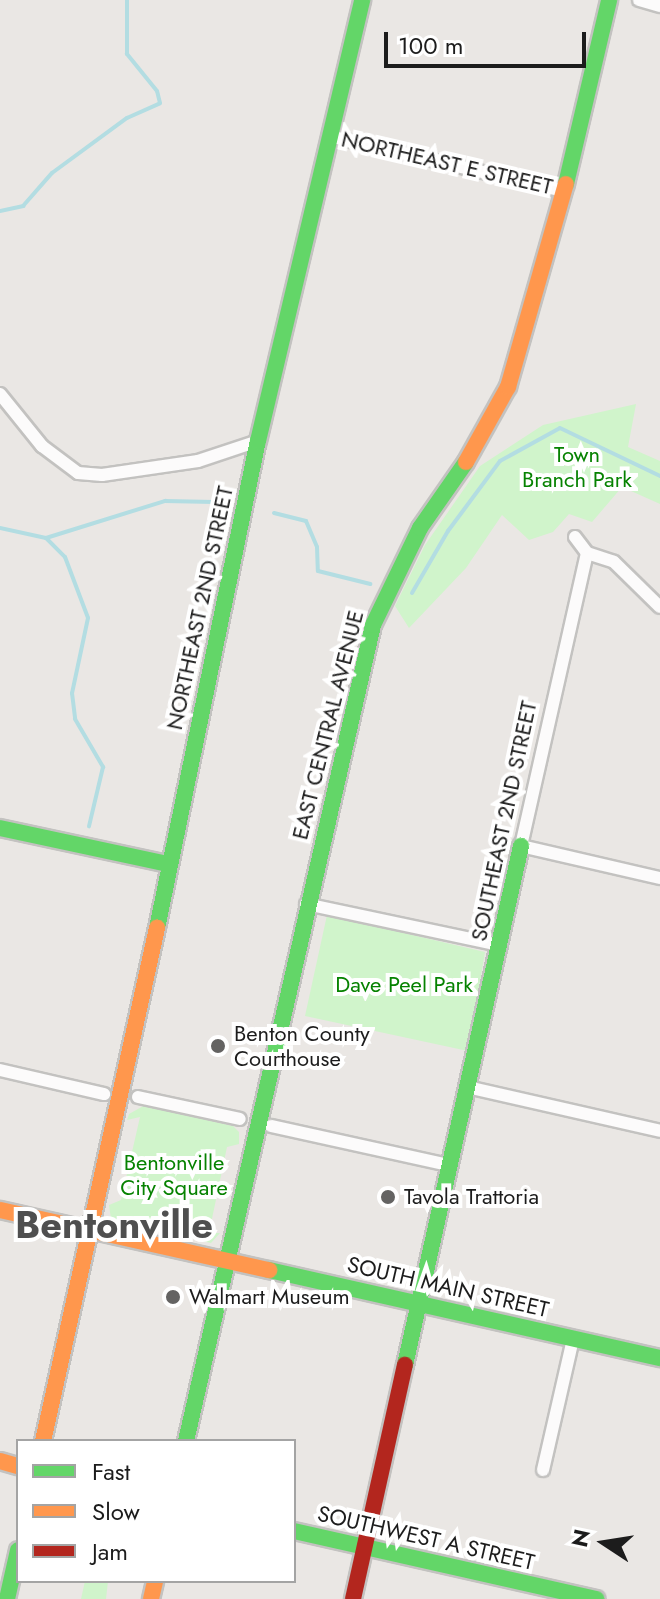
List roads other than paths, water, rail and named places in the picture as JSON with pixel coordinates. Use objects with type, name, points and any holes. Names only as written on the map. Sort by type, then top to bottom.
[{"type":"street","name":"NORTHEAST 2ND STREET","points":[[43,1439],[92,1228],[258,441],[362,0]]},
{"type":"street","name":"EAST CENTRAL AVENUE","points":[[186,1439],[306,904],[373,625],[420,528],[485,434],[508,387],[564,191],[609,0]]},
{"type":"street","points":[[639,0],[660,6]]},
{"type":"street","name":"NORTHEAST E STREET","points":[[329,136],[564,191]]},
{"type":"street","points":[[0,394],[42,446],[78,473],[102,475],[198,461],[258,441]]},
{"type":"street","points":[[575,537],[587,553],[614,562],[660,607]]},
{"type":"street","name":"SOUTHEAST 2ND STREET","points":[[353,1599],[587,553]]},
{"type":"street","points":[[0,828],[168,864]]},
{"type":"street","points":[[521,846],[660,878]]},
{"type":"street","points":[[306,904],[499,945]]},
{"type":"street","points":[[0,1070],[104,1094]]},
{"type":"street","points":[[467,1087],[660,1131]]},
{"type":"street","points":[[138,1097],[240,1119]]},
{"type":"street","points":[[271,1126],[449,1165]]},
{"type":"street","name":"SOUTH MAIN STREET","points":[[0,1210],[227,1258],[418,1305],[660,1358]]},
{"type":"street","points":[[543,1470],[573,1339]]},
{"type":"street","name":"SOUTHWEST A STREET","points":[[296,1531],[596,1599]]},
{"type":"street","points":[[7,1599],[16,1559]]},
{"type":"waterway","points":[[0,211],[23,206],[52,173],[127,118],[160,103],[157,91],[127,54],[127,0]]},
{"type":"waterway","points":[[412,593],[448,531],[500,461],[560,428],[660,476]]},
{"type":"waterway","points":[[0,528],[46,538],[165,501],[214,502]]},
{"type":"waterway","points":[[274,513],[306,521],[317,547],[318,571],[370,584]]},
{"type":"waterway","points":[[46,538],[65,557],[88,618],[72,693],[75,719],[103,767],[89,826]]},
{"type":"place","name":"Benton County Courthouse","points":[[218,1046]]},
{"type":"place","name":"Tavola Trattoria","points":[[388,1197]]},
{"type":"place","name":"Walmart Museum","points":[[173,1297]]},
{"type":"district","name":"Bentonville","points":[[114,1225]]},
{"type":"park label","name":"Town Branch Park","points":[[577,466]]},
{"type":"park label","name":"Dave Peel Park","points":[[404,985]]},
{"type":"park label","name":"Bentonville City Square","points":[[174,1174]]}]
